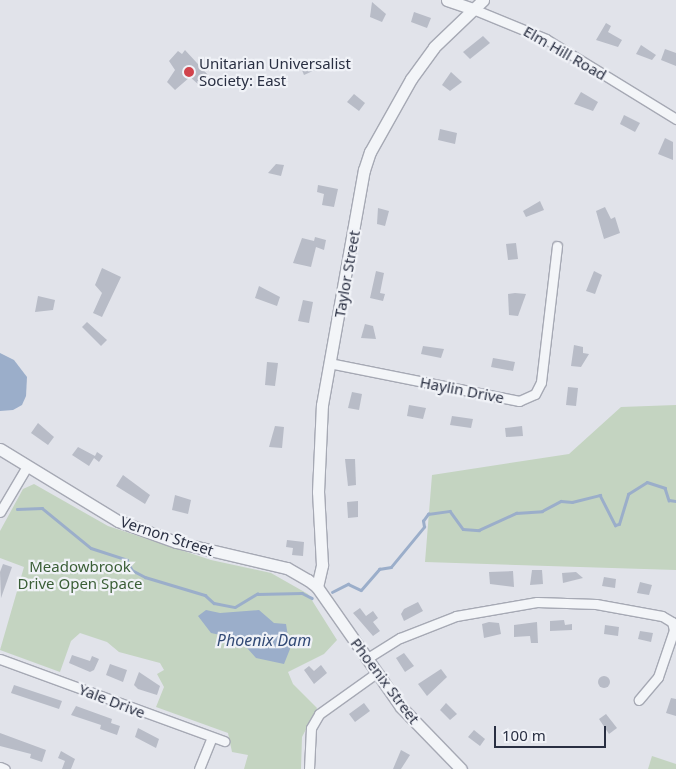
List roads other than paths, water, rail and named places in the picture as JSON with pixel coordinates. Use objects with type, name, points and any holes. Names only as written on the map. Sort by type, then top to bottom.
[{"type":"street","name":"Elm Hill Road","points":[[447,0],[546,40],[676,119]]},
{"type":"street","name":"Taylor Street","points":[[317,587],[322,565],[319,434],[330,362],[370,152],[430,53],[483,0]]},
{"type":"street","name":"Haylin Drive","points":[[330,362],[519,401],[535,394],[541,382],[557,246]]},
{"type":"street","name":"Vernon Street","points":[[0,449],[26,468],[118,521],[176,542],[287,568],[317,587]]},
{"type":"street","points":[[0,512],[26,468]]},
{"type":"street","name":"Phoenix Street","points":[[317,587],[375,674],[425,734],[460,769]]},
{"type":"street","points":[[366,659],[400,638],[456,616],[537,602],[596,604],[662,616],[672,622],[674,630],[658,677],[639,700]]},
{"type":"street","name":"Yale Drive","points":[[0,659],[210,739],[224,741]]},
{"type":"street","points":[[309,769],[311,728],[319,714],[375,674]]},
{"type":"street","points":[[199,769],[210,739]]},
{"type":"street","points":[[0,767],[5,769]]},
{"type":"water","points":[[0,353],[14,360],[27,377],[26,396],[22,405],[13,410],[0,411]]},
{"type":"water","name":"Phoenix Dam","points":[[206,610],[220,613],[259,610],[274,623],[286,624],[290,649],[284,664],[256,658],[239,639],[211,633],[198,616]]},
{"type":"waterway","points":[[332,592],[348,584],[361,590],[379,569],[391,567],[424,527],[423,521],[428,514],[450,511],[463,529],[479,530],[516,513],[542,511],[561,501],[572,502],[600,495],[615,525],[619,524],[628,494],[647,482],[665,488],[669,500],[676,501]]},
{"type":"waterway","points":[[17,509],[42,508],[91,548],[127,560],[132,570],[145,577],[205,595],[214,603],[235,607],[257,594],[302,593],[312,598]]},
{"type":"place","name":"Unitarian Universalist Society: East","points":[[189,72]]},
{"type":"park label","name":"Meadowbrook Drive Open Space","points":[[80,574]]}]
